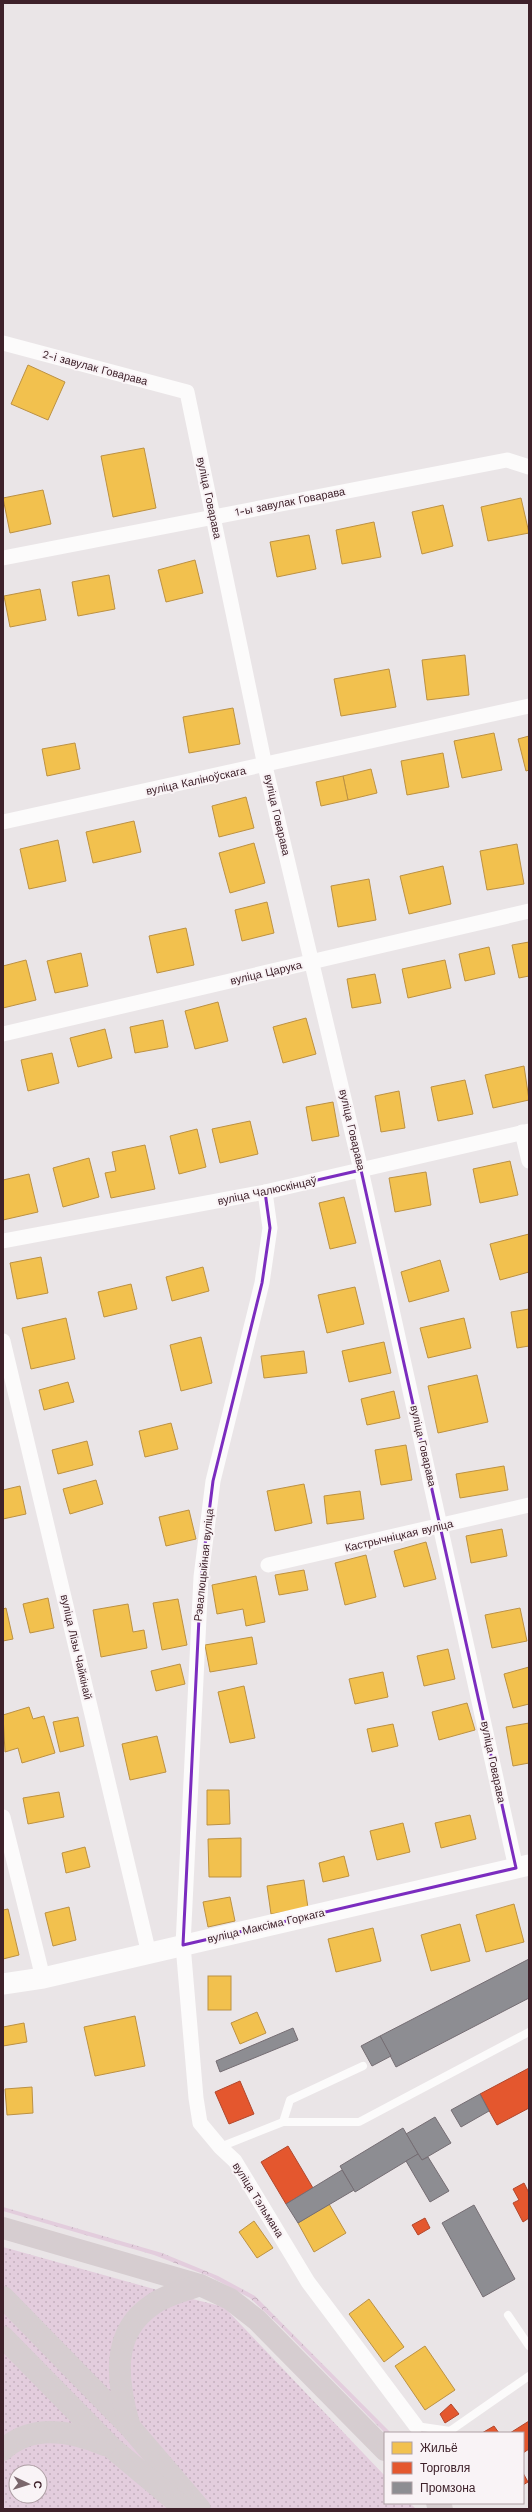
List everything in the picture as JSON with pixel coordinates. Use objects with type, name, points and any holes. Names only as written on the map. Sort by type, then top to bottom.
[{"type":"main road","points":[[3,2228],[200,2285],[230,2299],[257,2320],[384,2449]]},
{"type":"main road","points":[[130,2427],[119,2379],[123,2341],[134,2319],[153,2304],[200,2285]]},
{"type":"main road","points":[[3,2297],[130,2427],[200,2509]]},
{"type":"main road","points":[[3,2337],[112,2448],[185,2509]]},
{"type":"main road","points":[[3,2450],[26,2436],[43,2432],[62,2432],[84,2436],[112,2448]]},
{"type":"street","name":"2-і завулак Говарава","points":[[3,343],[187,392]]},
{"type":"street","name":"вуліца Говарава","points":[[187,392],[265,766],[361,1170],[441,1527],[522,1866]]},
{"type":"street","name":"1-ы завулак Говарава","points":[[3,558],[507,460],[529,466]]},
{"type":"street","name":"вуліца Каліноўскага","points":[[3,822],[265,766],[529,706]]},
{"type":"street","name":"вуліца Царука","points":[[3,1034],[529,911]]},
{"type":"street","name":"вуліца Чалюскінцаў","points":[[3,1241],[265,1192],[526,1131]]},
{"type":"street","points":[[526,1131],[529,1161]]},
{"type":"street","name":"Рэвалюцыйная вуліца","points":[[183,1945],[201,1577],[213,1481],[262,1283],[270,1228],[265,1192]]},
{"type":"street","name":"вуліца Лізы Чайкінай","points":[[3,1341],[149,1954]]},
{"type":"street","name":"Кастрычніцкая вуліца","points":[[268,1565],[441,1527],[529,1505]]},
{"type":"street","points":[[3,1817],[44,1978]]},
{"type":"street","name":"вуліца Максіма Горкага","points":[[3,1984],[44,1978],[522,1866]]},
{"type":"street","name":"вуліца Тэльмана","points":[[183,1945],[196,2098],[200,2123],[220,2147],[235,2161],[308,2282],[416,2426]]},
{"type":"lane","points":[[220,2147],[284,2122],[359,2122],[529,2032]]},
{"type":"lane","points":[[284,2122],[290,2100],[363,2066]]},
{"type":"lane","points":[[508,2315],[529,2346]]},
{"type":"lane","points":[[416,2426],[450,2431],[529,2376]]},
{"type":"highlighted area","points":[[361,1170],[516,1868],[183,1945],[201,1577],[213,1481],[262,1283],[270,1228],[265,1192]]},
{"type":"green space","points":[[3,2207],[162,2253],[218,2276],[255,2296],[390,2432],[384,2432],[279,2325],[250,2298],[211,2277],[154,2255],[3,2211]]},
{"type":"green space","points":[[3,2247],[224,2307],[384,2475],[384,2504],[411,2504],[416,2509],[3,2509]]},
{"type":"building: Жильё","points":[[28,365],[65,382],[48,420],[11,404]]},
{"type":"building: Жильё","points":[[144,448],[156,508],[113,517],[101,456]]},
{"type":"building: Жильё","points":[[43,490],[51,524],[10,533],[3,498]]},
{"type":"building: Жильё","points":[[521,498],[529,533],[488,541],[481,507]]},
{"type":"building: Жильё","points":[[443,505],[453,546],[422,554],[412,512]]},
{"type":"building: Жильё","points":[[374,522],[381,557],[342,564],[336,530]]},
{"type":"building: Жильё","points":[[309,535],[316,569],[277,577],[270,542]]},
{"type":"building: Жильё","points":[[195,560],[203,593],[166,602],[158,570]]},
{"type":"building: Жильё","points":[[109,575],[115,609],[78,616],[72,582]]},
{"type":"building: Жильё","points":[[40,589],[46,620],[10,627],[4,596]]},
{"type":"building: Жильё","points":[[465,655],[469,695],[427,700],[422,660]]},
{"type":"building: Жильё","points":[[389,669],[396,707],[341,716],[334,679]]},
{"type":"building: Жильё","points":[[233,708],[240,744],[189,753],[183,717]]},
{"type":"building: Жильё","points":[[494,733],[502,770],[462,778],[454,741]]},
{"type":"building: Жильё","points":[[529,736],[529,770],[526,771],[518,739]]},
{"type":"building: Жильё","points":[[75,743],[80,769],[47,776],[42,749]]},
{"type":"building: Жильё","points":[[443,753],[449,787],[407,795],[401,761]]},
{"type":"building: Жильё","points":[[371,769],[377,793],[348,800],[343,776]]},
{"type":"building: Жильё","points":[[343,776],[348,800],[321,806],[316,782]]},
{"type":"building: Жильё","points":[[246,797],[254,828],[219,837],[212,806]]},
{"type":"building: Жильё","points":[[134,821],[141,852],[93,863],[86,832]]},
{"type":"building: Жильё","points":[[58,840],[66,881],[29,889],[20,849]]},
{"type":"building: Жильё","points":[[254,843],[265,883],[230,893],[219,853]]},
{"type":"building: Жильё","points":[[517,844],[524,884],[487,890],[480,851]]},
{"type":"building: Жильё","points":[[443,866],[451,904],[409,914],[400,876]]},
{"type":"building: Жильё","points":[[369,879],[376,920],[338,927],[331,886]]},
{"type":"building: Жильё","points":[[267,902],[274,933],[242,941],[235,910]]},
{"type":"building: Жильё","points":[[186,928],[194,965],[157,973],[149,936]]},
{"type":"building: Жильё","points":[[529,942],[529,976],[519,978],[512,945]]},
{"type":"building: Жильё","points":[[489,947],[495,974],[465,981],[459,954]]},
{"type":"building: Жильё","points":[[81,953],[88,986],[55,993],[47,961]]},
{"type":"building: Жильё","points":[[26,960],[36,1000],[3,1008],[3,966]]},
{"type":"building: Жильё","points":[[445,960],[451,988],[408,998],[402,969]]},
{"type":"building: Жильё","points":[[375,974],[381,1003],[352,1008],[347,979]]},
{"type":"building: Жильё","points":[[218,1002],[228,1041],[195,1049],[185,1011]]},
{"type":"building: Жильё","points":[[306,1018],[316,1054],[283,1063],[273,1027]]},
{"type":"building: Жильё","points":[[163,1020],[168,1047],[135,1053],[130,1027]]},
{"type":"building: Жильё","points":[[105,1029],[112,1058],[78,1067],[70,1038]]},
{"type":"building: Жильё","points":[[52,1053],[59,1083],[28,1091],[21,1060]]},
{"type":"building: Жильё","points":[[524,1066],[529,1100],[493,1108],[485,1075]]},
{"type":"building: Жильё","points":[[465,1080],[473,1114],[438,1121],[431,1087]]},
{"type":"building: Жильё","points":[[399,1091],[405,1128],[381,1132],[375,1096]]},
{"type":"building: Жильё","points":[[333,1102],[339,1136],[312,1141],[306,1107]]},
{"type":"building: Жильё","points":[[250,1121],[258,1154],[220,1163],[212,1129]]},
{"type":"building: Жильё","points":[[197,1129],[206,1167],[179,1174],[170,1136]]},
{"type":"building: Жильё","points":[[145,1145],[155,1189],[111,1198],[105,1173],[116,1171],[112,1152]]},
{"type":"building: Жильё","points":[[89,1158],[99,1197],[63,1207],[53,1168]]},
{"type":"building: Жильё","points":[[510,1161],[518,1195],[480,1203],[473,1169]]},
{"type":"building: Жильё","points":[[426,1172],[431,1205],[395,1212],[389,1178]]},
{"type":"building: Жильё","points":[[29,1174],[38,1212],[3,1220],[3,1180]]},
{"type":"building: Жильё","points":[[344,1197],[356,1243],[330,1249],[319,1203]]},
{"type":"building: Жильё","points":[[529,1234],[529,1272],[500,1280],[490,1244]]},
{"type":"building: Жильё","points":[[41,1257],[48,1293],[17,1299],[10,1263]]},
{"type":"building: Жильё","points":[[440,1260],[449,1291],[409,1302],[401,1272]]},
{"type":"building: Жильё","points":[[203,1267],[209,1291],[172,1301],[166,1277]]},
{"type":"building: Жильё","points":[[131,1284],[137,1309],[104,1317],[98,1292]]},
{"type":"building: Жильё","points":[[355,1287],[364,1324],[327,1333],[318,1295]]},
{"type":"building: Жильё","points":[[529,1309],[529,1346],[517,1348],[511,1312]]},
{"type":"building: Жильё","points":[[66,1318],[75,1359],[31,1369],[22,1328]]},
{"type":"building: Жильё","points":[[464,1318],[471,1348],[428,1358],[420,1328]]},
{"type":"building: Жильё","points":[[201,1337],[212,1383],[181,1391],[170,1345]]},
{"type":"building: Жильё","points":[[384,1342],[391,1373],[349,1382],[342,1351]]},
{"type":"building: Жильё","points":[[304,1351],[307,1373],[264,1378],[261,1356]]},
{"type":"building: Жильё","points":[[477,1375],[488,1422],[438,1433],[428,1386]]},
{"type":"building: Жильё","points":[[68,1382],[74,1402],[44,1410],[39,1390]]},
{"type":"building: Жильё","points":[[394,1391],[400,1418],[367,1425],[361,1399]]},
{"type":"building: Жильё","points":[[171,1423],[178,1449],[145,1457],[139,1431]]},
{"type":"building: Жильё","points":[[87,1441],[93,1465],[58,1474],[52,1450]]},
{"type":"building: Жильё","points":[[406,1445],[412,1480],[381,1485],[375,1450]]},
{"type":"building: Жильё","points":[[504,1466],[508,1490],[460,1498],[456,1474]]},
{"type":"building: Жильё","points":[[96,1480],[103,1504],[70,1514],[63,1489]]},
{"type":"building: Жильё","points":[[304,1484],[312,1523],[275,1531],[267,1491]]},
{"type":"building: Жильё","points":[[20,1486],[26,1514],[3,1519],[3,1490]]},
{"type":"building: Жильё","points":[[360,1491],[364,1519],[327,1524],[324,1496]]},
{"type":"building: Жильё","points":[[189,1510],[196,1539],[166,1546],[159,1517]]},
{"type":"building: Жильё","points":[[502,1529],[507,1556],[471,1563],[466,1536]]},
{"type":"building: Жильё","points":[[426,1542],[436,1579],[404,1587],[394,1551]]},
{"type":"building: Жильё","points":[[366,1555],[376,1597],[345,1605],[335,1563]]},
{"type":"building: Жильё","points":[[304,1570],[308,1590],[279,1595],[275,1575]]},
{"type":"building: Жильё","points":[[256,1576],[265,1622],[246,1626],[243,1609],[217,1614],[212,1585]]},
{"type":"building: Жильё","points":[[48,1598],[54,1628],[30,1633],[23,1604]]},
{"type":"building: Жильё","points":[[178,1599],[187,1645],[162,1650],[153,1603]]},
{"type":"building: Жильё","points":[[128,1604],[133,1632],[144,1630],[147,1648],[101,1657],[93,1610]]},
{"type":"building: Жильё","points":[[6,1608],[13,1639],[3,1641],[3,1609]]},
{"type":"building: Жильё","points":[[520,1608],[527,1641],[492,1648],[485,1615]]},
{"type":"building: Жильё","points":[[252,1637],[257,1664],[210,1672],[205,1645]]},
{"type":"building: Жильё","points":[[448,1649],[455,1679],[424,1686],[417,1656]]},
{"type":"building: Жильё","points":[[180,1664],[185,1684],[156,1691],[151,1671]]},
{"type":"building: Жильё","points":[[529,1667],[529,1704],[513,1708],[504,1674]]},
{"type":"building: Жильё","points":[[383,1672],[388,1697],[355,1704],[349,1679]]},
{"type":"building: Жильё","points":[[244,1686],[255,1738],[230,1743],[218,1692]]},
{"type":"building: Жильё","points":[[467,1703],[475,1730],[439,1740],[432,1712]]},
{"type":"building: Жильё","points":[[29,1707],[33,1719],[44,1716],[55,1753],[22,1763],[18,1748],[5,1752],[3,1715]]},
{"type":"building: Жильё","points":[[78,1717],[84,1746],[60,1752],[53,1722]]},
{"type":"building: Жильё","points":[[529,1723],[529,1763],[513,1766],[506,1727]]},
{"type":"building: Жильё","points":[[393,1724],[398,1746],[372,1752],[367,1729]]},
{"type":"building: Жильё","points":[[157,1736],[166,1772],[130,1780],[122,1744]]},
{"type":"building: Жильё","points":[[207,1790],[229,1790],[230,1824],[207,1825]]},
{"type":"building: Жильё","points":[[59,1792],[64,1817],[28,1824],[23,1798]]},
{"type":"building: Жильё","points":[[470,1815],[476,1839],[441,1848],[435,1823]]},
{"type":"building: Жильё","points":[[403,1823],[410,1852],[377,1860],[370,1831]]},
{"type":"building: Жильё","points":[[241,1838],[241,1877],[209,1877],[208,1839]]},
{"type":"building: Жильё","points":[[85,1847],[90,1867],[66,1873],[62,1853]]},
{"type":"building: Жильё","points":[[344,1856],[349,1876],[323,1882],[319,1863]]},
{"type":"building: Жильё","points":[[304,1880],[308,1908],[271,1914],[267,1886]]},
{"type":"building: Жильё","points":[[230,1897],[235,1921],[208,1927],[203,1902]]},
{"type":"building: Жильё","points":[[514,1904],[524,1942],[486,1952],[476,1915]]},
{"type":"building: Жильё","points":[[69,1907],[76,1940],[53,1946],[45,1913]]},
{"type":"building: Жильё","points":[[8,1909],[19,1955],[3,1959],[3,1910]]},
{"type":"building: Жильё","points":[[460,1924],[470,1961],[431,1971],[421,1935]]},
{"type":"building: Жильё","points":[[373,1928],[381,1961],[336,1972],[328,1939]]},
{"type":"building: Жильё","points":[[208,1976],[231,1976],[231,2010],[208,2010]]},
{"type":"building: Жильё","points":[[257,2012],[266,2033],[240,2044],[231,2023]]},
{"type":"building: Жильё","points":[[135,2016],[145,2066],[95,2076],[84,2027]]},
{"type":"building: Жильё","points":[[24,2023],[27,2042],[3,2046],[3,2027]]},
{"type":"building: Жильё","points":[[32,2087],[33,2113],[7,2115],[5,2089]]},
{"type":"building: Жильё","points":[[329,2204],[346,2233],[314,2252],[298,2223]]},
{"type":"building: Жильё","points":[[254,2221],[273,2248],[257,2258],[239,2232]]},
{"type":"building: Жильё","points":[[369,2299],[404,2347],[384,2362],[349,2314]]},
{"type":"building: Жильё","points":[[425,2346],[455,2390],[425,2410],[395,2366]]},
{"type":"building: Торговля","points":[[529,2068],[529,2108],[497,2125],[480,2094]]},
{"type":"building: Торговля","points":[[240,2081],[254,2114],[229,2124],[215,2092]]},
{"type":"building: Торговля","points":[[288,2146],[313,2188],[286,2204],[261,2162]]},
{"type":"building: Торговля","points":[[524,2183],[529,2193],[529,2218],[523,2222],[513,2203],[519,2200],[513,2189]]},
{"type":"building: Торговля","points":[[425,2218],[430,2228],[418,2235],[412,2225]]},
{"type":"building: Торговля","points":[[451,2404],[459,2414],[445,2423],[440,2414]]},
{"type":"building: Торговля","points":[[529,2421],[529,2449],[524,2452],[524,2432],[512,2432]]},
{"type":"building: Торговля","points":[[494,2426],[498,2432],[484,2432]]},
{"type":"building: Торговля","points":[[524,2475],[528,2482],[524,2484]]},
{"type":"building: Промзона","points":[[529,1959],[529,1998],[396,2067],[380,2036]]},
{"type":"building: Промзона","points":[[293,2028],[298,2040],[220,2072],[216,2061]]},
{"type":"building: Промзона","points":[[380,2036],[391,2056],[372,2066],[361,2046]]},
{"type":"building: Промзона","points":[[480,2094],[489,2111],[461,2127],[451,2110]]},
{"type":"building: Промзона","points":[[435,2117],[451,2143],[422,2160],[406,2134]]},
{"type":"building: Промзона","points":[[403,2128],[418,2154],[355,2192],[340,2166]]},
{"type":"building: Промзона","points":[[418,2154],[422,2160],[428,2157],[449,2191],[430,2202],[406,2161]]},
{"type":"building: Промзона","points":[[342,2170],[354,2190],[298,2223],[286,2204]]},
{"type":"building: Промзона","points":[[474,2205],[515,2279],[483,2297],[442,2223]]}]
